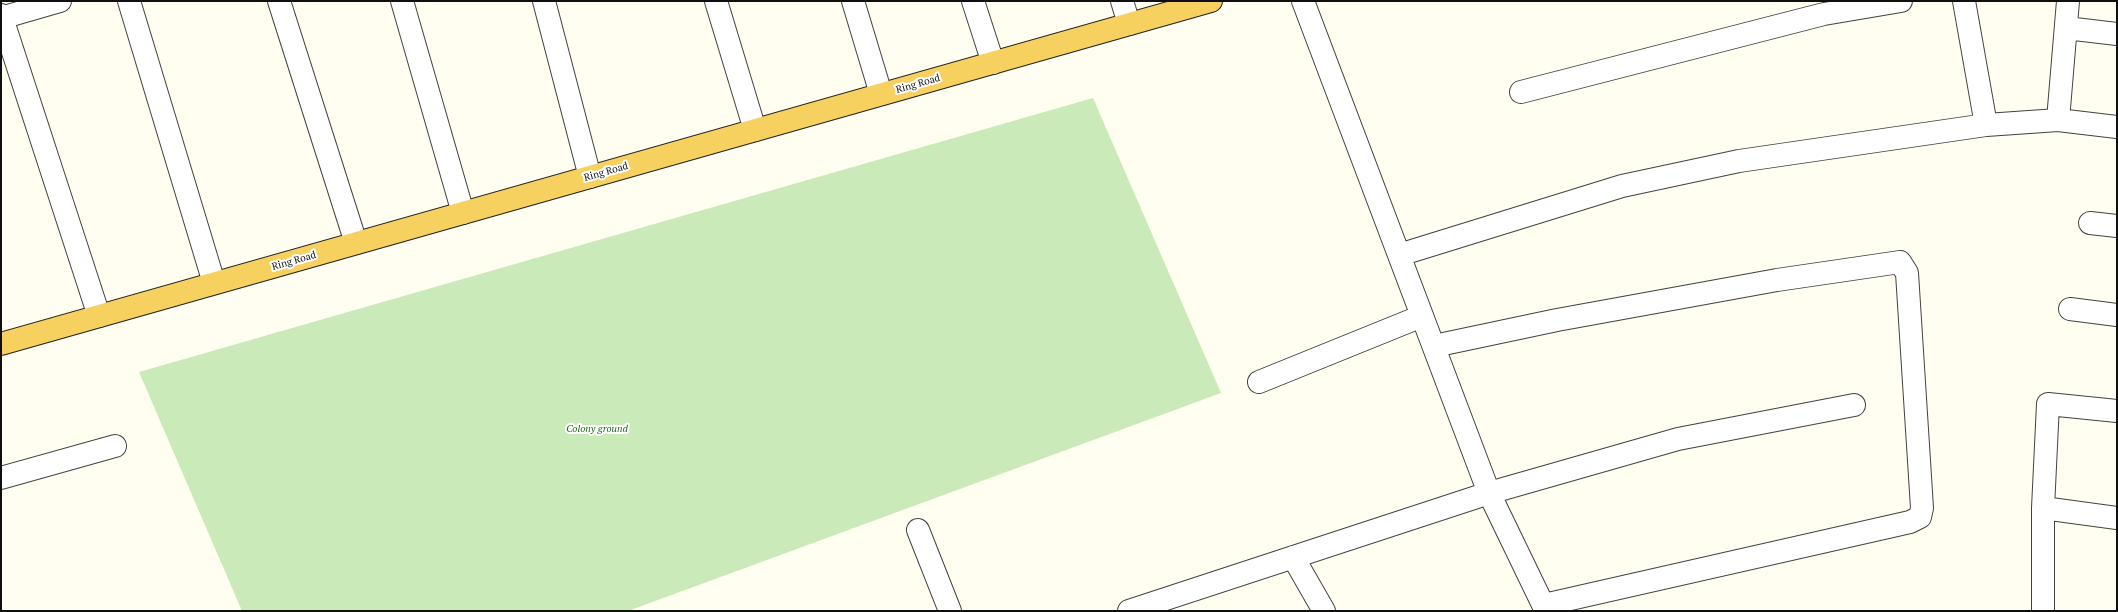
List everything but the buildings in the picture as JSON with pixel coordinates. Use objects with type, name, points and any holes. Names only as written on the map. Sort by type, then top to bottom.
[{"type":"highway","name":"Ring Road","points":[[1,344],[1211,1]]},
{"type":"street","points":[[60,1],[1,17],[99,316]]},
{"type":"street","points":[[129,1],[214,283]]},
{"type":"street","points":[[279,1],[356,243]]},
{"type":"street","points":[[402,1],[463,213]]},
{"type":"street","points":[[544,1],[590,177]]},
{"type":"street","points":[[716,1],[755,130]]},
{"type":"street","points":[[853,1],[881,94]]},
{"type":"street","points":[[973,1],[993,63]]},
{"type":"street","points":[[1122,1],[1130,24]]},
{"type":"street","points":[[1303,1],[1489,493],[1545,608],[1910,522],[1920,517],[1922,508],[1907,273],[1900,262],[1777,280],[1557,320],[1434,346]]},
{"type":"street","points":[[1521,92],[1824,14],[1901,1]]},
{"type":"street","points":[[1964,1],[1986,125]]},
{"type":"street","points":[[2058,120],[2068,1]]},
{"type":"street","points":[[2066,28],[2117,34]]},
{"type":"street","points":[[1399,255],[1622,186],[1738,161],[1986,125],[2058,120],[2117,127]]},
{"type":"street","points":[[2090,223],[2117,226]]},
{"type":"street","points":[[2070,309],[2117,315]]},
{"type":"street","points":[[1258,382],[1422,316]]},
{"type":"street","points":[[2043,611],[2043,508],[2048,404],[2117,411]]},
{"type":"street","points":[[1129,611],[1489,493],[1678,439],[1854,405]]},
{"type":"street","points":[[1,478],[115,446]]},
{"type":"street","points":[[2043,508],[2117,518]]},
{"type":"street","points":[[918,530],[950,611]]},
{"type":"street","points":[[1293,557],[1324,611]]},
{"type":"green space","name":"Colony ground","points":[[1093,98],[1221,393],[628,611],[242,611],[139,372]]}]
